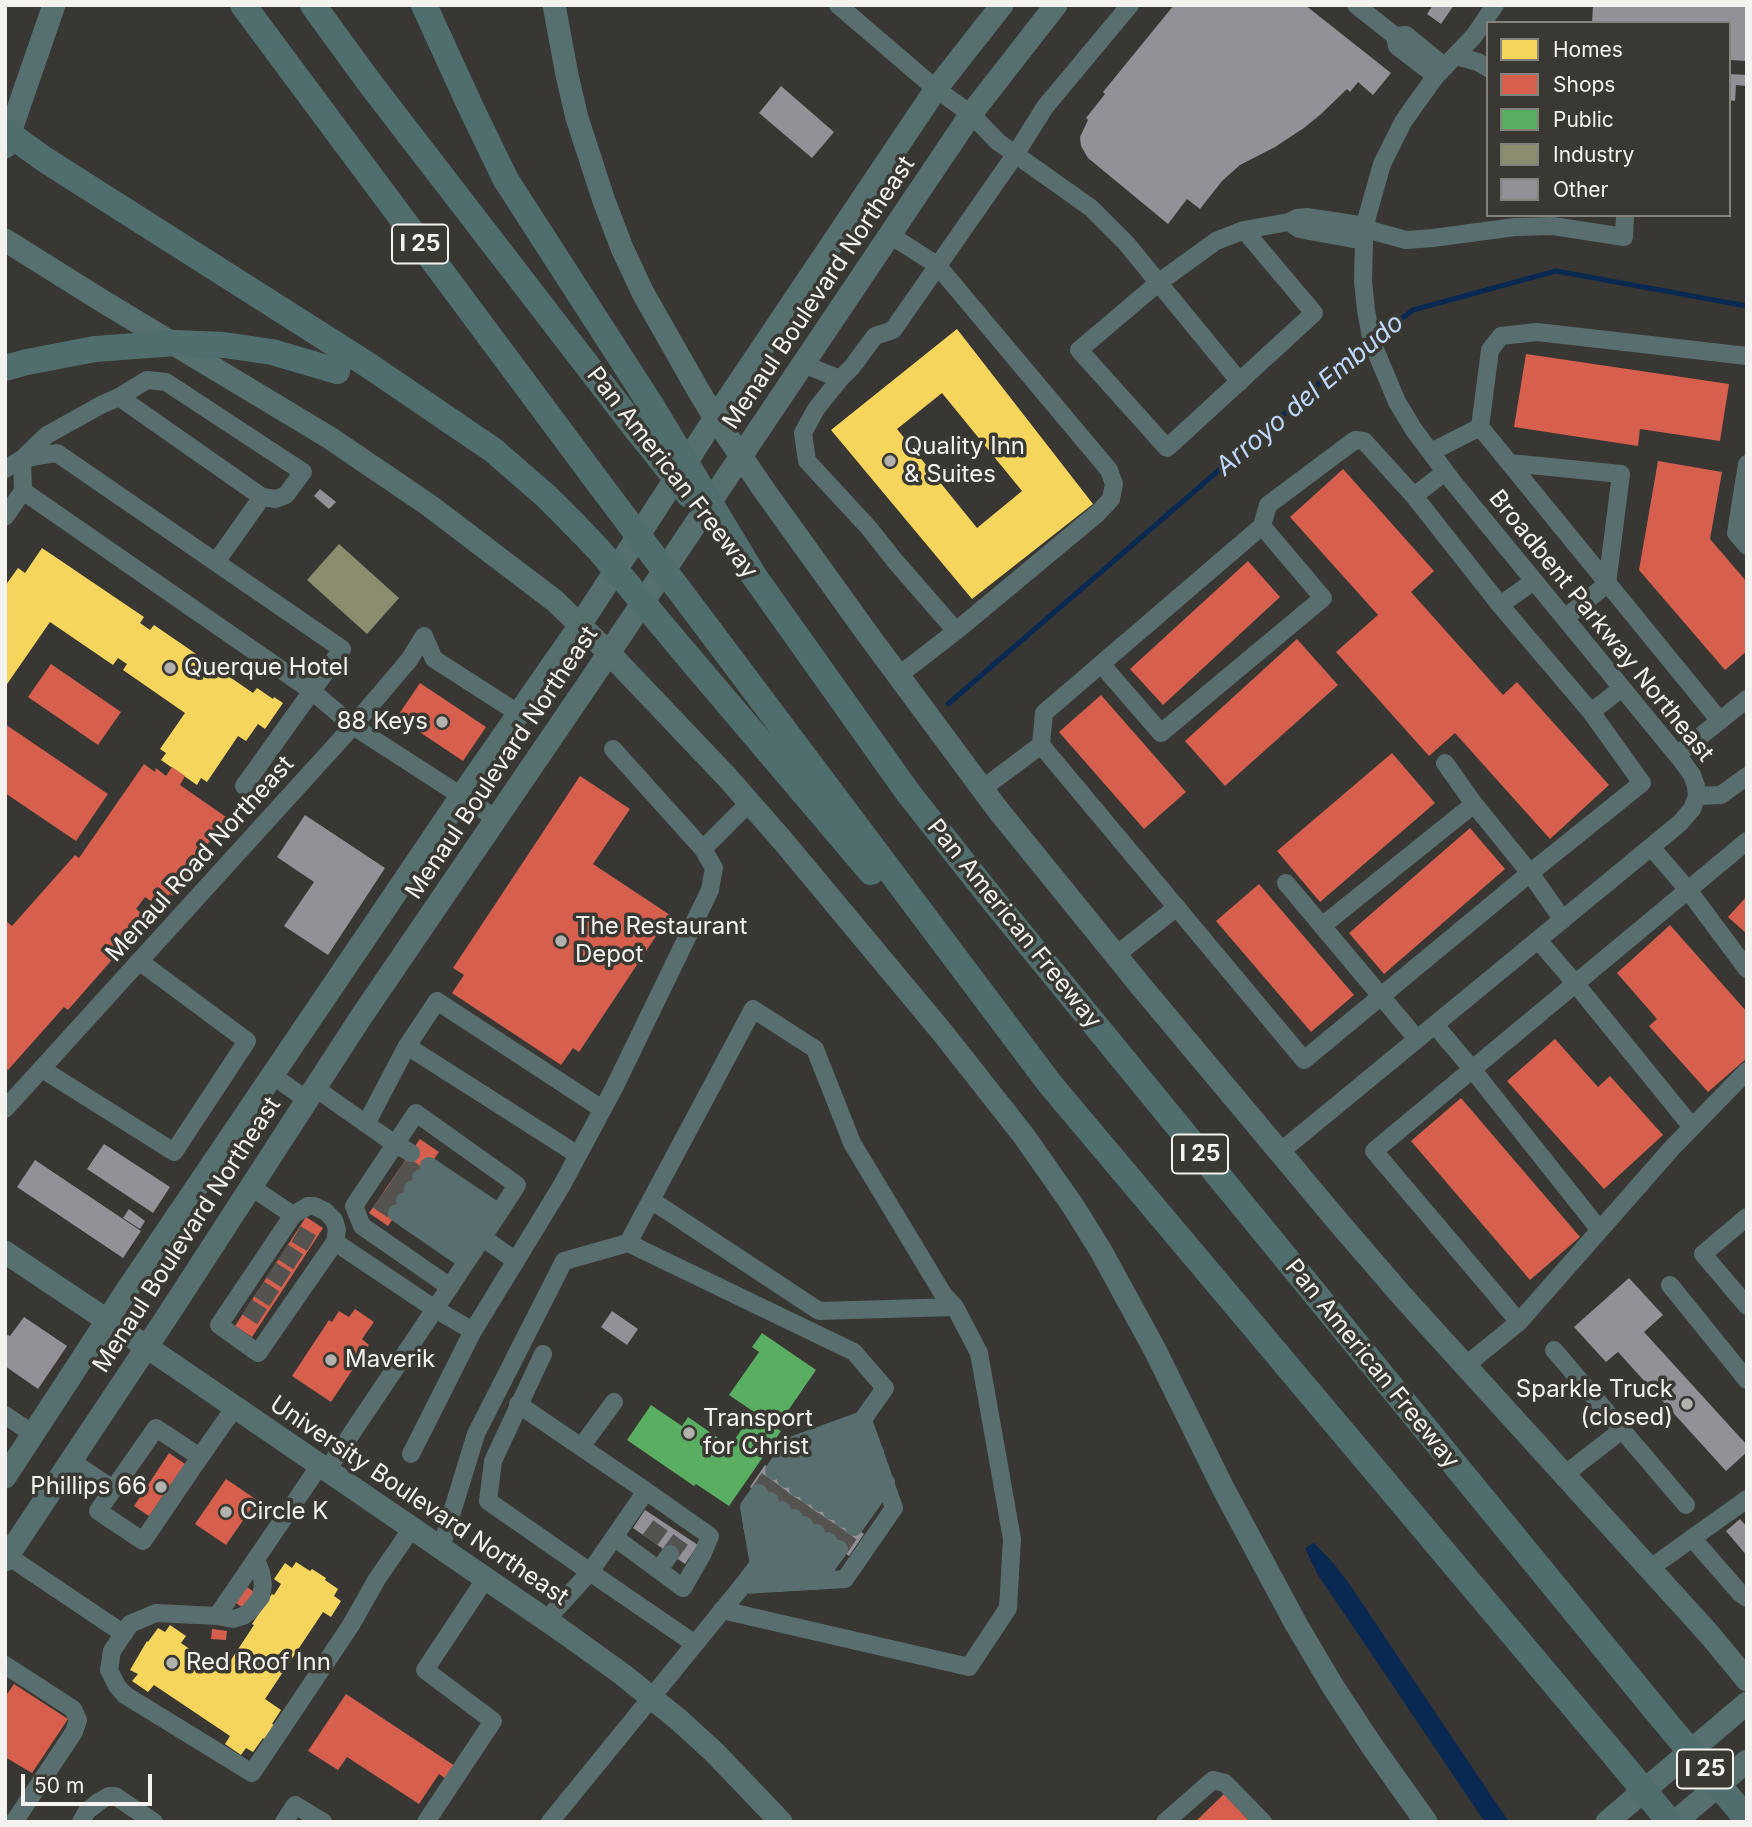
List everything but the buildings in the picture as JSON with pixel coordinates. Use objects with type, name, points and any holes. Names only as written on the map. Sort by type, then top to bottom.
[{"type":"highway","name":"I 25","points":[[243,5],[1050,1084],[1673,1822]]},
{"type":"highway","name":"Pan American Freeway","points":[[313,5],[369,82],[637,430],[754,576],[909,794],[1747,1819]]},
{"type":"highway","points":[[424,5],[506,180],[651,405],[754,576]]},
{"type":"highway","points":[[10,123],[44,159],[368,365],[493,450],[546,496],[599,550],[1050,1084]]},
{"type":"highway","points":[[5,368],[95,349],[176,343],[224,345],[272,352],[337,371],[383,390],[493,450]]},
{"type":"main road","points":[[5,147],[10,123],[54,5]]},
{"type":"main road","points":[[554,5],[577,118],[604,201],[643,293],[715,418],[741,457],[982,789],[1116,955],[1340,1224],[1747,1679]]},
{"type":"main road","name":"Menaul Boulevard Northeast","points":[[5,1476],[272,1075],[580,625],[936,89],[1002,5]]},
{"type":"main road","name":"Menaul Boulevard Northeast","points":[[6,1558],[361,1017],[971,114],[1056,5]]},
{"type":"main road","points":[[5,240],[330,438],[419,498],[555,601],[609,653],[749,803],[942,1032],[1024,1136],[1073,1206],[1155,1350],[1224,1490],[1296,1624],[1372,1746],[1426,1822]]},
{"type":"main road","points":[[5,262],[22,264],[104,302]]},
{"type":"main road","name":"University Boulevard Northeast","points":[[6,1255],[147,1346],[622,1674],[714,1752],[781,1822]]},
{"type":"main road","points":[[1607,1822],[1747,1703]]},
{"type":"main road","points":[[1673,1822],[1747,1761]]},
{"type":"street","points":[[838,5],[936,89],[971,114],[998,142],[1091,208],[1126,243],[1240,382]]},
{"type":"street","points":[[956,631],[853,510],[807,461],[803,433],[816,409],[875,336],[894,330],[1045,107],[1130,5]]},
{"type":"street","points":[[1356,5],[1395,36],[1397,46],[1446,66],[1478,62],[1486,67]]},
{"type":"street","name":"Broadbent Parkway Northeast","points":[[1280,1152],[1651,847],[1688,815],[1697,796],[1692,775],[1677,755],[1445,472],[1414,430],[1397,402],[1372,342],[1364,290],[1365,232],[1387,153],[1403,122],[1446,66],[1474,36],[1495,5]]},
{"type":"street","points":[[1244,230],[1314,313],[1167,448],[1079,349],[1158,283],[1216,241],[1244,230],[1289,222],[1299,229],[1365,232],[1406,240],[1515,227],[1553,226],[1624,237],[1625,217]]},
{"type":"street","points":[[890,235],[937,265],[1109,470],[1114,484],[1111,499],[1098,513],[898,676]]},
{"type":"street","points":[[1720,721],[1480,427],[1490,350],[1501,336],[1537,332],[1747,356]]},
{"type":"street","points":[[803,364],[840,379]]},
{"type":"street","points":[[5,469],[22,459],[47,435],[147,380],[166,382],[303,472],[286,495],[276,499],[262,497],[119,397]]},
{"type":"street","points":[[1431,452],[1480,427]]},
{"type":"street","points":[[1355,440],[1364,441],[1414,496],[1500,605],[1591,712],[1642,783],[1304,1060],[1041,745],[1044,713],[1262,526],[1268,505],[1355,440]]},
{"type":"street","points":[[22,459],[57,453],[342,649],[244,786]]},
{"type":"street","points":[[5,517],[23,491],[22,459]]},
{"type":"street","points":[[1510,463],[1621,474],[1607,584],[1564,618]]},
{"type":"street","points":[[1747,464],[1736,533],[1747,546]]},
{"type":"street","points":[[1414,496],[1445,472]]},
{"type":"street","points":[[23,491],[312,691],[353,726],[497,819]]},
{"type":"street","points":[[216,562],[262,497]]},
{"type":"street","points":[[1101,664],[1161,733],[1323,598],[1262,526]]},
{"type":"street","points":[[1500,605],[1534,581]]},
{"type":"street","name":"Menaul Road Northeast","points":[[5,1109],[353,726],[409,660],[424,636],[434,659],[518,713]]},
{"type":"street","points":[[1591,712],[1622,688]]},
{"type":"street","points":[[1677,755],[1747,699]]},
{"type":"street","points":[[982,789],[1041,745]]},
{"type":"street","points":[[411,1454],[473,1331],[578,1155],[710,890],[714,868],[703,849],[613,749]]},
{"type":"street","points":[[1445,763],[1563,920]]},
{"type":"street","points":[[1697,796],[1721,795],[1747,776]]},
{"type":"street","points":[[703,849],[749,803]]},
{"type":"street","points":[[1322,926],[1474,804]]},
{"type":"street","points":[[1519,1322],[1374,1151],[1747,841]]},
{"type":"street","points":[[1651,847],[1688,890],[1747,969]]},
{"type":"street","points":[[1286,883],[1417,1040]]},
{"type":"street","points":[[1116,955],[1177,907]]},
{"type":"street","points":[[1538,940],[1692,1127]]},
{"type":"street","points":[[42,1069],[174,1152],[247,1041],[139,961]]},
{"type":"street","points":[[366,1124],[407,1046],[437,1001],[602,1109]]},
{"type":"street","points":[[628,1243],[753,1009],[815,1049],[852,1143],[943,1294],[955,1307],[979,1353],[1012,1539],[1008,1608],[969,1667],[722,1611]]},
{"type":"street","points":[[1435,1025],[1599,1229]]},
{"type":"street","points":[[407,1046],[578,1155]]},
{"type":"street","points":[[1465,1366],[1519,1322],[1599,1229],[1747,1071]]},
{"type":"street","points":[[272,1075],[366,1124],[387,1171]]},
{"type":"street","points":[[217,1616],[435,1309],[450,1287],[517,1185],[416,1113],[387,1171],[354,1206],[362,1226],[450,1287]]},
{"type":"street","points":[[251,1187],[291,1225]]},
{"type":"street","points":[[413,1189],[516,1261]]},
{"type":"street","points":[[413,1189],[483,1237]]},
{"type":"street","points":[[413,1189],[483,1237]]},
{"type":"street","points":[[651,1200],[819,1311],[955,1307]]},
{"type":"street","points":[[307,1206],[325,1211],[334,1220],[337,1230],[325,1247],[270,1322],[258,1353],[219,1325],[242,1303],[291,1225],[307,1206]]},
{"type":"street","points":[[1747,1217],[1703,1254],[1747,1306]]},
{"type":"street","points":[[441,1548],[476,1434],[564,1261],[628,1243],[854,1352],[885,1388],[874,1451],[894,1508],[845,1579],[752,1584]]},
{"type":"street","points":[[325,1247],[473,1331]]},
{"type":"street","points":[[1670,1285],[1747,1380]]},
{"type":"street","points":[[1554,1350],[1686,1505]]},
{"type":"street","points":[[542,1354],[493,1461],[488,1501],[695,1644]]},
{"type":"street","points":[[581,1447],[614,1402]]},
{"type":"street","points":[[518,1404],[646,1491],[667,1515],[688,1530],[710,1536],[683,1588],[614,1537]]},
{"type":"street","points":[[200,1457],[156,1427],[98,1511],[143,1541],[235,1407]]},
{"type":"street","points":[[5,1415],[33,1434]]},
{"type":"street","points":[[838,1429],[874,1451]]},
{"type":"street","points":[[814,1499],[791,1446],[838,1429]]},
{"type":"street","points":[[814,1499],[838,1429]]},
{"type":"street","points":[[1564,1475],[1622,1430]]},
{"type":"street","points":[[814,1499],[874,1451]]},
{"type":"street","points":[[814,1499],[874,1451]]},
{"type":"street","points":[[814,1499],[874,1451]]},
{"type":"street","points":[[71,1461],[113,1489]]},
{"type":"street","points":[[546,1620],[590,1572],[646,1491]]},
{"type":"street","points":[[1649,1569],[1747,1499]]},
{"type":"street","points":[[799,1521],[799,1582]]},
{"type":"street","points":[[799,1521],[799,1582]]},
{"type":"street","points":[[752,1584],[759,1565],[799,1521]]},
{"type":"street","points":[[759,1565],[752,1527],[799,1521]]},
{"type":"street","points":[[756,1547],[799,1521]]},
{"type":"street","points":[[555,1820],[722,1611],[752,1584],[799,1521]]},
{"type":"street","points":[[256,1560],[263,1585],[261,1597],[249,1612],[233,1619],[156,1613],[130,1623],[112,1651],[109,1670],[125,1695],[252,1773],[412,1528]]},
{"type":"street","points":[[1692,1538],[1747,1598]]},
{"type":"street","points":[[640,1556],[650,1540]]},
{"type":"street","points":[[659,1570],[670,1554]]},
{"type":"street","points":[[6,1558],[124,1634]]},
{"type":"street","points":[[426,1822],[493,1721],[425,1670],[486,1578]]},
{"type":"street","points":[[5,1665],[72,1709],[78,1720],[74,1732],[14,1822]]},
{"type":"street","points":[[1165,1822],[1213,1780],[1225,1783],[1263,1822]]},
{"type":"street","points":[[80,1822],[87,1811],[100,1801],[116,1796],[154,1822]]},
{"type":"street","points":[[284,1822],[295,1805],[323,1822]]},
{"type":"water","points":[[1314,1543],[1350,1585],[1509,1822],[1485,1822],[1318,1575],[1305,1548]]},
{"type":"waterway","name":"Arroyo del Embudo","points":[[1376,338],[1413,310],[1556,271],[1747,306]]},
{"type":"waterway","name":"Arroyo del Embudo","points":[[948,704],[1335,370],[1369,344]]},
{"type":"tunnel","points":[[403,1164],[421,1178]]},
{"type":"tunnel","points":[[395,1176],[413,1189]]},
{"type":"tunnel","points":[[387,1188],[405,1201]]},
{"type":"tunnel","points":[[378,1200],[397,1213]]},
{"type":"tunnel","points":[[296,1234],[313,1244]]},
{"type":"tunnel","points":[[283,1252],[300,1263]]},
{"type":"tunnel","points":[[271,1270],[288,1281]]},
{"type":"tunnel","points":[[259,1289],[276,1300]]},
{"type":"tunnel","points":[[247,1307],[264,1318]]},
{"type":"tunnel","points":[[759,1493],[774,1471]]},
{"type":"tunnel","points":[[770,1501],[786,1479]]},
{"type":"tunnel","points":[[782,1510],[798,1488]]},
{"type":"tunnel","points":[[794,1518],[809,1496]]},
{"type":"tunnel","points":[[804,1525],[820,1503]]},
{"type":"tunnel","points":[[816,1533],[832,1511]]},
{"type":"tunnel","points":[[828,1541],[843,1519]]},
{"type":"tunnel","points":[[650,1540],[663,1522]]},
{"type":"tunnel","points":[[839,1549],[854,1527]]},
{"type":"tunnel","points":[[670,1554],[683,1536]]},
{"type":"place","name":"Quality Inn & Suites","points":[[890,461]]},
{"type":"place","name":"Querque Hotel","points":[[170,668]]},
{"type":"place","name":"88 Keys","points":[[442,722]]},
{"type":"place","name":"The Restaurant Depot","points":[[561,941]]},
{"type":"place","name":"Maverik","points":[[331,1360]]},
{"type":"place","name":"Sparkle Truck (closed)","points":[[1687,1404]]},
{"type":"place","name":"Transport for Christ","points":[[689,1433]]},
{"type":"place","name":"Phillips 66","points":[[161,1487]]},
{"type":"place","name":"Circle K","points":[[226,1512]]},
{"type":"place","name":"Red Roof Inn","points":[[172,1663]]}]
